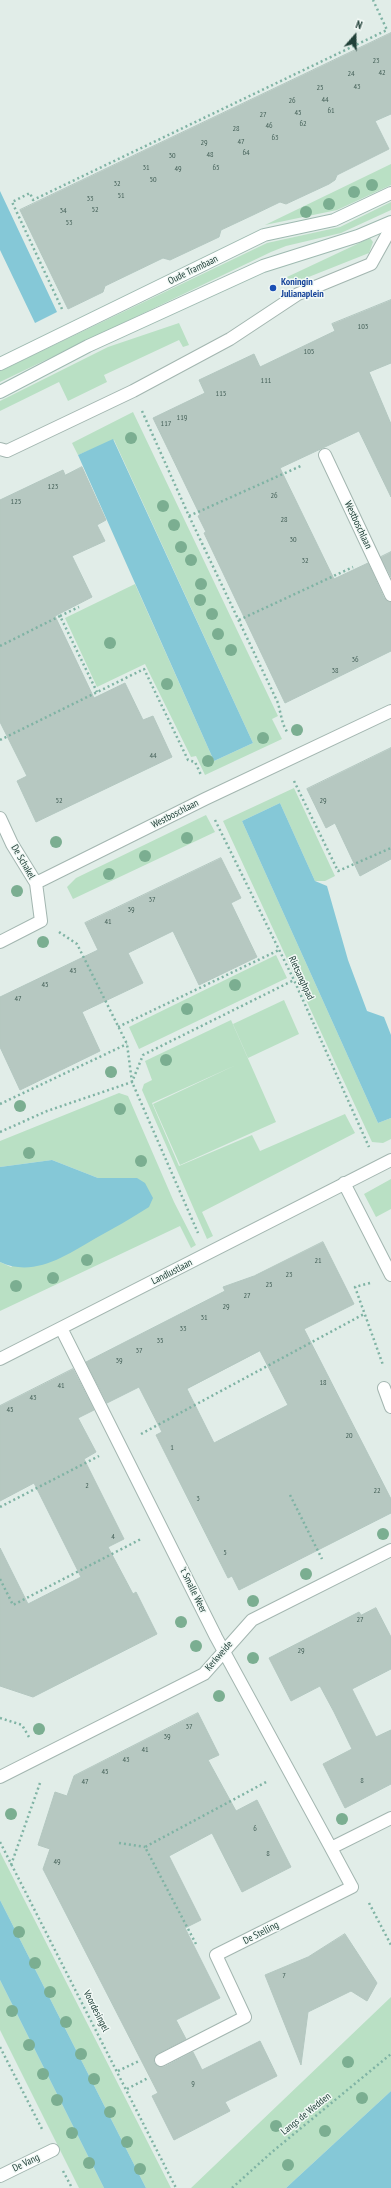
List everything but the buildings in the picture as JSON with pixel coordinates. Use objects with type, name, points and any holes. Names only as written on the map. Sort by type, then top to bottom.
[{"type":"street","name":"Oude Trambaan","points":[[0,364],[264,234],[334,220],[391,193]]},
{"type":"street","points":[[0,392],[88,346],[263,266],[358,236],[391,222]]},
{"type":"street","points":[[0,449],[7,451],[133,391],[230,339],[298,294],[371,264],[391,228]]},
{"type":"street","name":"Westboschlaan","points":[[325,455],[391,595]]},
{"type":"street","name":"Westboschlaan","points":[[36,883],[205,799],[391,711]]},
{"type":"street","name":"De Schakel","points":[[0,818],[12,844],[36,883]]},
{"type":"street","points":[[0,942],[41,922],[36,883]]},
{"type":"street","name":"Landlustlaan","points":[[0,1359],[391,1160]]},
{"type":"street","points":[[344,1183],[391,1275]]},
{"type":"street","name":"'t Smalle Weer","points":[[62,1328],[224,1650],[288,1771],[331,1848]]},
{"type":"street","points":[[384,1388],[391,1407]]},
{"type":"street","name":"Kerkweide","points":[[0,1776],[204,1674],[252,1620],[391,1550]]},
{"type":"street","points":[[352,1887],[331,1848],[391,1818]]},
{"type":"street","name":"De Stelling","points":[[216,1956],[352,1887]]},
{"type":"street","points":[[161,2060],[245,2017],[216,1956]]},
{"type":"street","name":"De Vang","points":[[0,2176],[53,2150]]},
{"type":"path","points":[[71,329],[12,202],[30,193],[33,200],[387,30],[373,0]]},
{"type":"path","points":[[133,391],[189,516],[278,703],[283,724],[298,755]]},
{"type":"path","points":[[189,516],[325,455]]},
{"type":"path","points":[[239,620],[373,558]]},
{"type":"path","points":[[0,646],[78,607]]},
{"type":"path","points":[[60,616],[97,692]]},
{"type":"path","points":[[0,740],[144,669],[188,760],[195,762],[206,786],[205,799]]},
{"type":"path","points":[[284,761],[338,871],[391,848]]},
{"type":"path","name":"Rietsanghpad","points":[[205,799],[294,980],[378,1167]]},
{"type":"path","points":[[41,922],[78,944],[127,1044],[132,1082],[207,1254]]},
{"type":"path","points":[[118,1027],[279,950]]},
{"type":"path","points":[[0,1132],[46,1111],[132,1082],[143,1056],[294,980]]},
{"type":"path","points":[[0,1104],[127,1044]]},
{"type":"path","points":[[377,1280],[355,1287],[390,1384],[384,1388]]},
{"type":"path","points":[[0,1507],[120,1445],[364,1314]]},
{"type":"path","points":[[290,1495],[332,1580]]},
{"type":"path","points":[[0,1579],[13,1605],[163,1528]]},
{"type":"path","points":[[119,1843],[145,1847],[288,1771]]},
{"type":"path","name":"Voordesingel","points":[[0,1842],[176,2188]]},
{"type":"path","points":[[145,1847],[200,1951],[216,1956]]},
{"type":"path","points":[[352,1887],[364,1893],[391,1945]]},
{"type":"path","points":[[0,2047],[72,2188]]},
{"type":"path","name":"Langs de Wedden","points":[[232,2188],[272,2152],[391,2054]]},
{"type":"green space","points":[[391,164],[391,185],[337,210],[265,225]]},
{"type":"green space","points":[[391,202],[391,210],[341,233],[286,246],[271,252],[0,382],[0,371],[267,243],[340,227]]},
{"type":"green space","points":[[370,238],[373,242],[369,253],[291,284],[287,277]]},
{"type":"green space","points":[[179,323],[189,345],[183,347],[179,340],[104,375],[107,382],[68,401],[59,382],[0,411],[0,401],[108,347]]},
{"type":"green space","points":[[133,412],[278,716],[272,719],[282,739],[205,775],[196,756],[191,757],[145,664],[97,687],[65,618],[135,584],[214,761],[253,743],[114,440],[78,455],[72,443]]},
{"type":"green space","points":[[294,788],[335,876],[325,881],[315,881],[280,803],[242,821],[378,1123],[391,1118],[391,1139],[383,1143],[372,1142],[223,821]]},
{"type":"green space","points":[[206,815],[215,832],[73,899],[67,887],[76,878]]},
{"type":"green space","points":[[276,955],[287,978],[139,1049],[129,1027]]},
{"type":"green space","points":[[284,1000],[299,1034],[248,1058],[233,1024]]},
{"type":"green space","points":[[231,1020],[276,1122],[180,1165],[153,1104],[236,1065],[152,1103],[179,1166],[252,1135],[260,1151],[345,1114],[355,1133],[202,1212],[213,1236],[207,1239],[142,1090],[144,1084],[152,1080],[145,1061]]},
{"type":"green space","points":[[119,1093],[128,1096],[174,1202],[196,1245],[191,1248],[180,1226],[0,1311],[0,1262],[11,1267],[137,1178],[98,1178],[52,1160],[0,1167],[0,1141]]},
{"type":"green space","points":[[391,1179],[391,1209],[376,1217],[364,1194]]},
{"type":"green space","points":[[0,1852],[171,2188],[146,2188],[0,1900]]},
{"type":"green space","points":[[0,1980],[104,2188],[79,2188],[0,2030]]},
{"type":"green space","points":[[391,1997],[391,2091],[286,2188],[191,2188]]},
{"type":"water","points":[[0,191],[57,312],[35,323],[0,250]]},
{"type":"water","points":[[113,439],[253,743],[214,761],[78,455]]},
{"type":"water","points":[[280,803],[315,881],[327,886],[348,960],[367,1011],[384,1017],[391,1035],[391,1118],[378,1123],[242,821]]},
{"type":"water","points":[[52,1160],[98,1178],[137,1178],[145,1183],[153,1198],[149,1207],[143,1211],[62,1257],[38,1266],[13,1266],[0,1262],[0,1167]]},
{"type":"water","points":[[0,1900],[146,2188],[104,2188],[0,1980]]},
{"type":"water","points":[[391,2091],[391,2188],[286,2188]]},
{"type":"place","name":"Koningin Julianaplein","points":[[273,288]]}]
